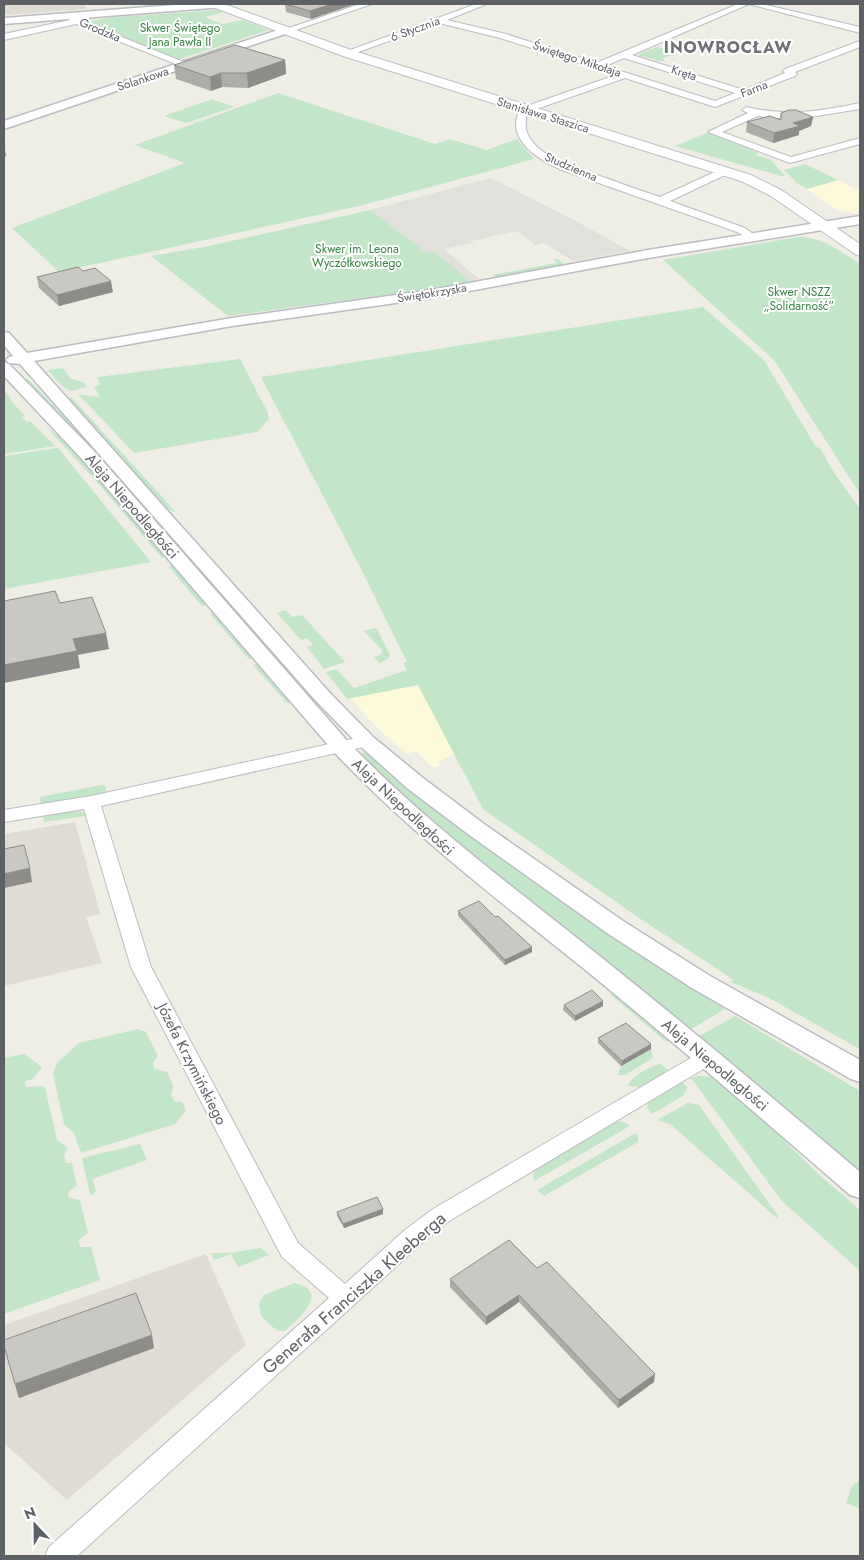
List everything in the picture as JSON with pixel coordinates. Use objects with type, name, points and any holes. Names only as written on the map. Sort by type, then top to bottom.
[{"type":"main road","name":"Stanisława Staszica","points":[[221,4],[351,52],[746,178],[776,193],[860,251]]},
{"type":"main road","name":"Stanisława Staszica","points":[[528,108],[759,175],[791,190],[860,237]]},
{"type":"street","points":[[4,21],[74,18],[221,4]]},
{"type":"street","name":"Solankowa","points":[[4,125],[368,4]]},
{"type":"street","name":"6 Stycznia","points":[[351,52],[483,4]]},
{"type":"street","points":[[598,66],[745,4]]},
{"type":"street","points":[[753,4],[860,30]]},
{"type":"street","points":[[4,37],[74,18]]},
{"type":"street","name":"Grodzka","points":[[74,18],[186,65]]},
{"type":"street","name":"Świętego Mikołaja","points":[[438,20],[503,36],[718,103],[757,113]]},
{"type":"street","points":[[850,48],[860,44]]},
{"type":"street","points":[[850,48],[860,51]]},
{"type":"street","name":"Farna","points":[[718,103],[792,74],[788,71],[850,48]]},
{"type":"street","name":"Kręta","points":[[624,56],[745,93]]},
{"type":"street","points":[[528,108],[626,75]]},
{"type":"street","points":[[860,106],[818,115],[757,113],[713,132],[790,160],[860,141]]},
{"type":"street","name":"Studzienna","points":[[528,108],[521,115],[520,129],[523,138],[540,154],[569,168],[741,230],[751,238]]},
{"type":"street","points":[[661,201],[721,173]]},
{"type":"street","name":"Świętokrzyska","points":[[4,363],[23,358],[232,322],[431,294],[656,252],[860,220]]},
{"type":"street","name":"Aleja Niepodległości","points":[[4,336],[322,696],[366,741],[415,783],[476,829],[616,927],[702,982],[860,1072]]},
{"type":"street","name":"Aleja Niepodległości","points":[[4,367],[87,454],[342,748],[385,794],[438,841],[708,1057],[860,1187]]},
{"type":"street","points":[[4,816],[91,802],[342,748],[366,741]]},
{"type":"street","name":"Józefa Krzymińskiego","points":[[91,802],[141,967],[290,1250],[345,1298]]},
{"type":"street","name":"Generała Franciszka Kleeberga","points":[[58,1556],[413,1237],[441,1216],[708,1057]]},
{"type":"shaded area","points":[[4,4],[84,4],[87,9],[4,15]]},
{"type":"shaded area","points":[[491,178],[630,251],[573,261],[544,243],[535,245],[517,231],[444,249],[480,280],[470,282],[434,251],[427,253],[370,210]]},
{"type":"shaded area","points":[[838,180],[860,191],[860,214],[836,210],[807,189]]},
{"type":"shaded area","points":[[418,685],[455,754],[438,762],[439,766],[432,767],[416,751],[407,754],[377,728],[350,698]]},
{"type":"shaded area","points":[[75,822],[100,914],[86,917],[102,963],[4,986],[4,834]]},
{"type":"shaded area","points":[[206,1254],[246,1345],[67,1500],[4,1443],[4,1325]]},
{"type":"green space","name":"Skwer Świętego Jana Pawła II","points":[[216,10],[224,12],[205,17],[222,24],[243,20],[269,30],[180,59],[85,23],[106,18]]},
{"type":"green space","points":[[656,47],[678,52],[662,59],[664,61],[652,61],[657,60],[637,55]]},
{"type":"green space","points":[[278,93],[435,144],[450,139],[487,150],[517,139],[534,159],[359,206],[59,272],[12,228],[185,163],[135,145]]},
{"type":"green space","points":[[212,99],[234,107],[186,123],[164,116]]},
{"type":"green space","points":[[707,133],[758,152],[756,155],[771,160],[785,176],[675,146]]},
{"type":"green space","points":[[805,164],[838,180],[807,189],[797,183],[784,170]]},
{"type":"green space","name":"Skwer im. Leona Wyczółkowskiego","points":[[370,210],[427,253],[434,251],[470,282],[228,316],[151,256],[209,246]]},
{"type":"green space","name":"Skwer NSZZ „Solidarność”","points":[[798,237],[824,242],[860,264],[860,494],[774,360],[663,260]]},
{"type":"green space","points":[[554,259],[565,264],[496,278],[492,275],[557,263]]},
{"type":"green space","points":[[703,307],[764,360],[816,447],[820,448],[833,471],[860,509],[860,1049],[767,997],[730,982],[734,980],[636,916],[483,809],[418,685],[347,699],[326,672],[336,669],[354,688],[407,670],[403,663],[407,662],[359,565],[261,377]]},
{"type":"green space","points":[[240,359],[268,413],[269,419],[257,432],[134,453],[79,395],[100,397],[94,386],[100,385],[98,377]]},
{"type":"green space","points":[[63,368],[70,378],[85,383],[87,387],[71,391],[63,387],[48,370]]},
{"type":"green space","points":[[28,379],[102,456],[313,696],[308,698],[23,380]]},
{"type":"green space","points":[[4,388],[13,403],[25,416],[22,417],[27,422],[30,421],[55,446],[4,454]]},
{"type":"green space","points":[[71,397],[176,512],[166,509],[68,400]]},
{"type":"green space","points":[[48,429],[63,439],[83,459],[165,555],[163,559],[96,481]]},
{"type":"green space","points":[[58,448],[151,562],[4,589],[4,456]]},
{"type":"green space","points":[[173,564],[208,604],[202,606],[169,567]]},
{"type":"green space","points":[[286,610],[292,617],[302,615],[345,662],[324,669],[307,647],[313,645],[307,638],[301,640],[277,613]]},
{"type":"green space","points":[[215,612],[254,658],[249,659],[210,614]]},
{"type":"green space","points":[[377,629],[390,655],[388,659],[380,663],[374,657],[381,654],[382,650],[364,631]]},
{"type":"green space","points":[[258,663],[293,703],[287,703],[253,665]]},
{"type":"green space","points":[[364,752],[669,973],[725,1009],[690,1030],[459,849],[359,755]]},
{"type":"green space","points":[[105,786],[107,793],[41,804],[40,797]]},
{"type":"green space","points":[[71,810],[82,812],[87,816],[44,822],[43,815]]},
{"type":"green space","points":[[610,994],[618,995],[672,1040],[669,1042],[664,1040]]},
{"type":"green space","points":[[735,1016],[860,1091],[860,1173],[698,1037]]},
{"type":"green space","points":[[138,1029],[146,1032],[158,1056],[153,1063],[154,1069],[167,1072],[174,1088],[171,1094],[174,1101],[182,1102],[186,1110],[175,1124],[81,1153],[74,1133],[64,1124],[53,1073],[58,1062],[79,1043]]},
{"type":"green space","points":[[651,1049],[653,1058],[625,1075],[618,1075],[621,1066]]},
{"type":"green space","points":[[24,1054],[42,1067],[33,1079],[25,1081],[26,1087],[41,1086],[45,1088],[57,1140],[68,1148],[64,1154],[66,1163],[72,1163],[77,1186],[68,1192],[69,1198],[80,1200],[88,1233],[79,1240],[80,1247],[91,1247],[100,1280],[4,1314],[4,1058]]},
{"type":"green space","points":[[661,1064],[669,1071],[641,1087],[628,1086],[642,1072]]},
{"type":"green space","points":[[698,1076],[712,1077],[734,1090],[817,1173],[860,1210],[860,1271],[782,1201],[691,1078]]},
{"type":"green space","points":[[682,1082],[687,1087],[683,1096],[652,1114],[647,1108],[648,1102]]},
{"type":"green space","points":[[688,1103],[699,1105],[778,1216],[777,1218],[670,1124],[657,1120]]},
{"type":"green space","points":[[615,1121],[624,1122],[630,1126],[534,1181],[533,1174],[536,1169]]},
{"type":"green space","points":[[636,1133],[638,1142],[544,1196],[537,1190]]},
{"type":"green space","points":[[140,1144],[147,1160],[92,1179],[96,1191],[94,1192],[95,1195],[90,1194],[82,1158]]},
{"type":"green space","points":[[261,1248],[269,1255],[238,1267],[231,1254],[214,1260],[211,1253],[230,1253]]},
{"type":"green space","points":[[295,1283],[311,1292],[309,1305],[285,1331],[277,1331],[261,1316],[259,1303],[264,1295]]},
{"type":"green space","points":[[860,1480],[860,1509],[846,1503],[852,1486]]},
{"type":"building","points":[[285,4],[332,4],[310,11]]},
{"type":"building","points":[[235,45],[285,60],[247,73],[221,73],[210,77],[174,65]]},
{"type":"building","points":[[796,110],[813,117],[793,123],[800,126],[774,133],[747,122],[770,116],[781,120],[781,113]]},
{"type":"building","points":[[78,267],[83,271],[95,268],[111,281],[57,295],[37,277]]},
{"type":"building","points":[[55,591],[60,603],[92,597],[106,633],[73,639],[77,651],[4,665],[4,601]]},
{"type":"building","points":[[24,845],[30,868],[4,874],[4,849]]},
{"type":"building","points":[[479,901],[495,917],[498,916],[532,947],[505,960],[458,911]]},
{"type":"building","points":[[592,990],[603,1001],[575,1016],[564,1005]]},
{"type":"building","points":[[626,1023],[651,1044],[622,1061],[598,1038]]},
{"type":"building","points":[[377,1197],[383,1209],[343,1224],[337,1212]]},
{"type":"building","points":[[509,1240],[537,1268],[547,1262],[655,1374],[619,1400],[519,1295],[486,1317],[450,1279]]},
{"type":"building","points":[[136,1293],[152,1335],[15,1384],[4,1340]]},
{"type":"district","name":"INOWROCŁAW","points":[[728,47]]}]
